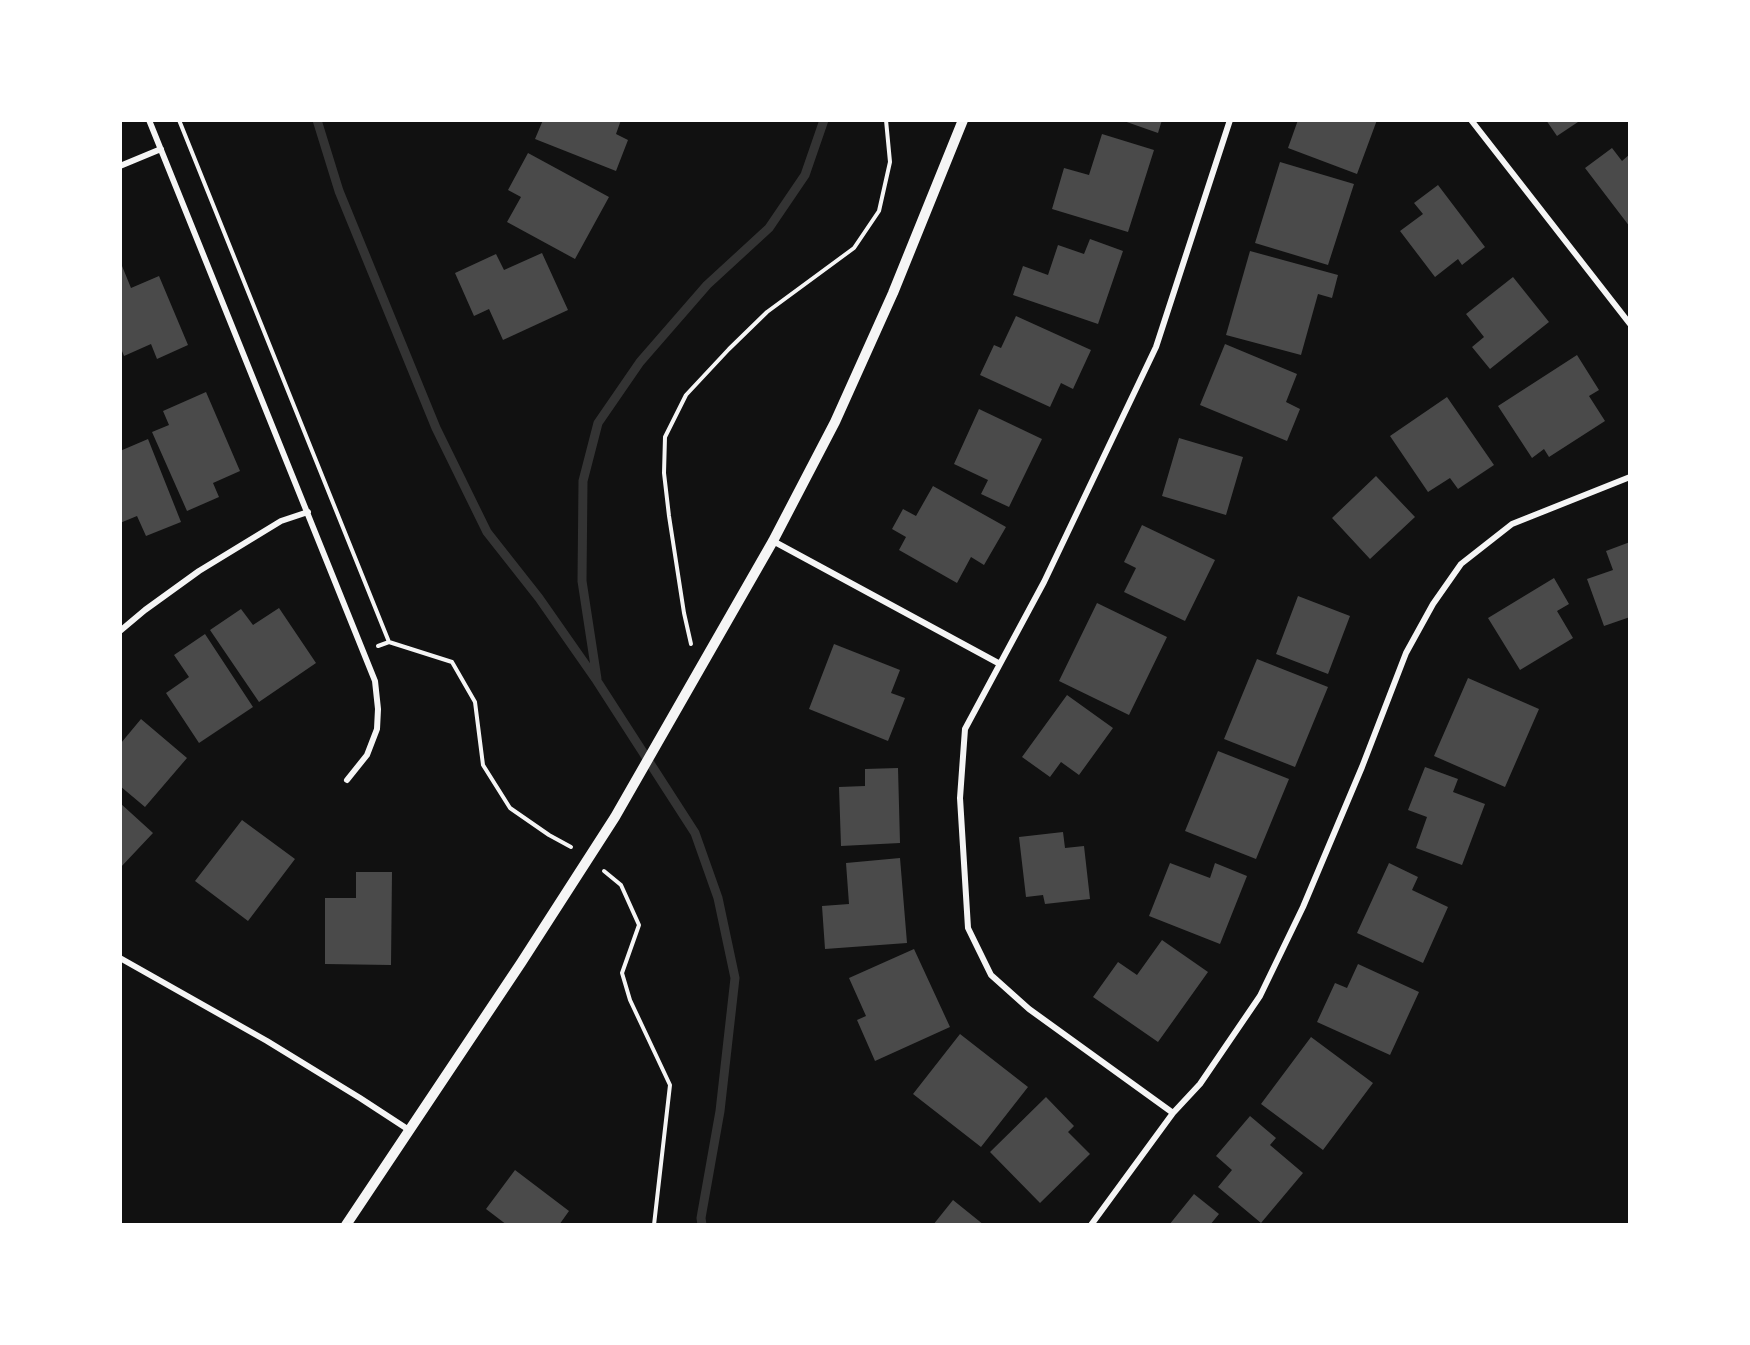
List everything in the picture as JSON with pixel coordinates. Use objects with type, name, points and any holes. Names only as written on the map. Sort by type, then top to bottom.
[{"type":"street","points":[[150,120],[375,681],[378,709],[377,729],[367,755],[347,780]]},
{"type":"street","points":[[346,1225],[521,963],[615,817],[773,541],[835,422],[893,293],[963,120]]},
{"type":"street","points":[[1173,1113],[1029,1009],[992,975],[968,928],[960,798],[965,729],[1044,582],[1156,347],[1230,120]]},
{"type":"street","points":[[1471,120],[1630,324]]},
{"type":"street","points":[[120,166],[161,149]]},
{"type":"street","points":[[1091,1225],[1173,1113],[1200,1084],[1260,996],[1308,897],[1406,653],[1432,604],[1461,564],[1512,524],[1630,477]]},
{"type":"street","points":[[120,631],[199,571],[281,522],[308,512]]},
{"type":"street","points":[[773,541],[1000,664]]},
{"type":"street","points":[[120,958],[267,1041],[409,1130]]},
{"type":"path","points":[[179,120],[389,642]]},
{"type":"path","points":[[697,675],[684,613],[669,516],[664,473],[665,437],[686,395],[729,349],[767,312],[854,248],[879,211],[890,162],[886,120]]},
{"type":"building","points":[[543,120],[621,120],[616,134],[628,140],[616,171],[535,139]]},
{"type":"building","points":[[1121,120],[1162,120],[1158,133]]},
{"type":"building","points":[[1298,120],[1377,120],[1357,174],[1288,148]]},
{"type":"building","points":[[1546,120],[1581,120],[1557,136]]},
{"type":"building","points":[[1102,134],[1154,150],[1128,232],[1052,209],[1064,168],[1089,175]]},
{"type":"building","points":[[1612,148],[1622,161],[1630,154],[1630,227],[1585,168]]},
{"type":"building","points":[[528,153],[609,197],[575,259],[507,222],[521,197],[508,190]]},
{"type":"building","points":[[1280,162],[1354,184],[1328,265],[1255,243]]},
{"type":"building","points":[[1438,185],[1485,247],[1462,265],[1458,259],[1435,277],[1400,231],[1423,214],[1414,203]]},
{"type":"building","points":[[1090,239],[1123,251],[1098,324],[1013,295],[1023,266],[1048,275],[1058,245],[1084,254]]},
{"type":"building","points":[[1250,251],[1338,275],[1332,298],[1318,294],[1301,355],[1226,335]]},
{"type":"building","points":[[542,253],[568,310],[503,340],[489,309],[474,316],[455,273],[496,254],[504,270]]},
{"type":"building","points":[[120,261],[131,288],[159,276],[188,345],[157,359],[151,344],[124,356],[120,346]]},
{"type":"building","points":[[1513,277],[1549,322],[1490,369],[1472,347],[1484,337],[1466,314]]},
{"type":"building","points":[[1016,316],[1091,350],[1073,389],[1061,383],[1050,407],[980,375],[994,345],[1001,348]]},
{"type":"building","points":[[1225,344],[1297,374],[1286,402],[1300,409],[1287,441],[1200,405]]},
{"type":"building","points":[[1577,355],[1599,390],[1589,396],[1605,421],[1549,457],[1544,449],[1532,458],[1498,406]]},
{"type":"building","points":[[206,392],[240,471],[213,483],[219,497],[187,511],[152,432],[169,425],[163,411]]},
{"type":"building","points":[[1447,397],[1494,465],[1458,489],[1450,478],[1428,492],[1390,436]]},
{"type":"building","points":[[979,409],[1042,439],[1009,507],[981,494],[988,480],[954,464]]},
{"type":"building","points":[[1179,438],[1243,457],[1226,515],[1162,496]]},
{"type":"building","points":[[148,439],[181,522],[146,536],[137,516],[120,523],[120,451]]},
{"type":"building","points":[[1376,476],[1415,517],[1370,559],[1332,518]]},
{"type":"building","points":[[933,486],[1006,527],[984,565],[971,557],[957,583],[899,550],[906,537],[892,529],[903,509],[916,516]]},
{"type":"building","points":[[1142,525],[1215,560],[1185,621],[1124,592],[1136,568],[1124,562]]},
{"type":"building","points":[[1630,542],[1630,617],[1604,626],[1587,579],[1613,570],[1606,551]]},
{"type":"building","points":[[1554,578],[1569,604],[1557,611],[1573,638],[1520,670],[1488,618]]},
{"type":"building","points":[[1298,596],[1350,616],[1328,674],[1276,654]]},
{"type":"building","points":[[1097,603],[1167,637],[1129,715],[1059,681]]},
{"type":"building","points":[[279,608],[316,663],[259,702],[210,630],[241,609],[253,625]]},
{"type":"building","points":[[205,634],[253,707],[199,743],[166,693],[189,677],[174,655]]},
{"type":"building","points":[[834,644],[900,670],[891,693],[905,698],[888,741],[809,709]]},
{"type":"building","points":[[1257,659],[1328,687],[1295,767],[1224,739]]},
{"type":"building","points":[[1468,678],[1539,709],[1505,787],[1434,756]]},
{"type":"building","points":[[1067,695],[1113,728],[1079,775],[1061,762],[1050,777],[1022,757]]},
{"type":"building","points":[[141,719],[187,758],[145,807],[120,786],[120,742]]},
{"type":"building","points":[[1218,751],[1289,779],[1256,859],[1185,831]]},
{"type":"building","points":[[1425,767],[1458,779],[1453,792],[1485,804],[1462,865],[1416,848],[1427,817],[1408,810]]},
{"type":"building","points":[[898,768],[900,843],[841,846],[839,787],[865,786],[865,769]]},
{"type":"building","points":[[120,803],[153,833],[120,868]]},
{"type":"building","points":[[242,820],[295,859],[248,921],[195,881]]},
{"type":"building","points":[[1063,832],[1065,848],[1084,846],[1090,899],[1045,904],[1043,895],[1026,897],[1019,837]]},
{"type":"building","points":[[900,858],[907,943],[825,949],[822,906],[849,904],[846,863]]},
{"type":"building","points":[[1170,863],[1210,878],[1215,863],[1247,876],[1220,944],[1149,916]]},
{"type":"building","points":[[1389,863],[1418,877],[1412,890],[1448,907],[1423,963],[1357,933]]},
{"type":"building","points":[[356,872],[392,872],[391,965],[325,964],[325,898],[356,898]]},
{"type":"building","points":[[1162,940],[1208,972],[1158,1042],[1093,997],[1118,962],[1137,975]]},
{"type":"building","points":[[914,949],[950,1027],[875,1061],[857,1020],[866,1016],[849,978]]},
{"type":"building","points":[[1358,964],[1419,992],[1390,1055],[1317,1022],[1335,983],[1347,988]]},
{"type":"building","points":[[960,1034],[1028,1087],[981,1147],[913,1094]]},
{"type":"building","points":[[1311,1037],[1373,1083],[1323,1150],[1261,1104]]},
{"type":"building","points":[[1046,1097],[1074,1126],[1068,1132],[1090,1154],[1040,1203],[990,1152]]},
{"type":"building","points":[[1250,1116],[1276,1138],[1270,1145],[1303,1173],[1261,1223],[1218,1187],[1232,1170],[1216,1156]]},
{"type":"building","points":[[515,1170],[569,1211],[559,1225],[507,1225],[486,1209]]},
{"type":"building","points":[[1194,1194],[1219,1214],[1210,1225],[1169,1225]]},
{"type":"building","points":[[953,1200],[984,1225],[933,1225]]},
{"type":"waterway","points":[[317,120],[339,191],[436,428],[487,532],[539,598],[597,681],[695,833],[718,898],[735,978],[720,1111],[701,1218],[702,1225]]},
{"type":"waterway","points":[[597,679],[582,581],[583,481],[598,423],[640,362],[707,285],[769,228],[805,175],[824,120]]}]
